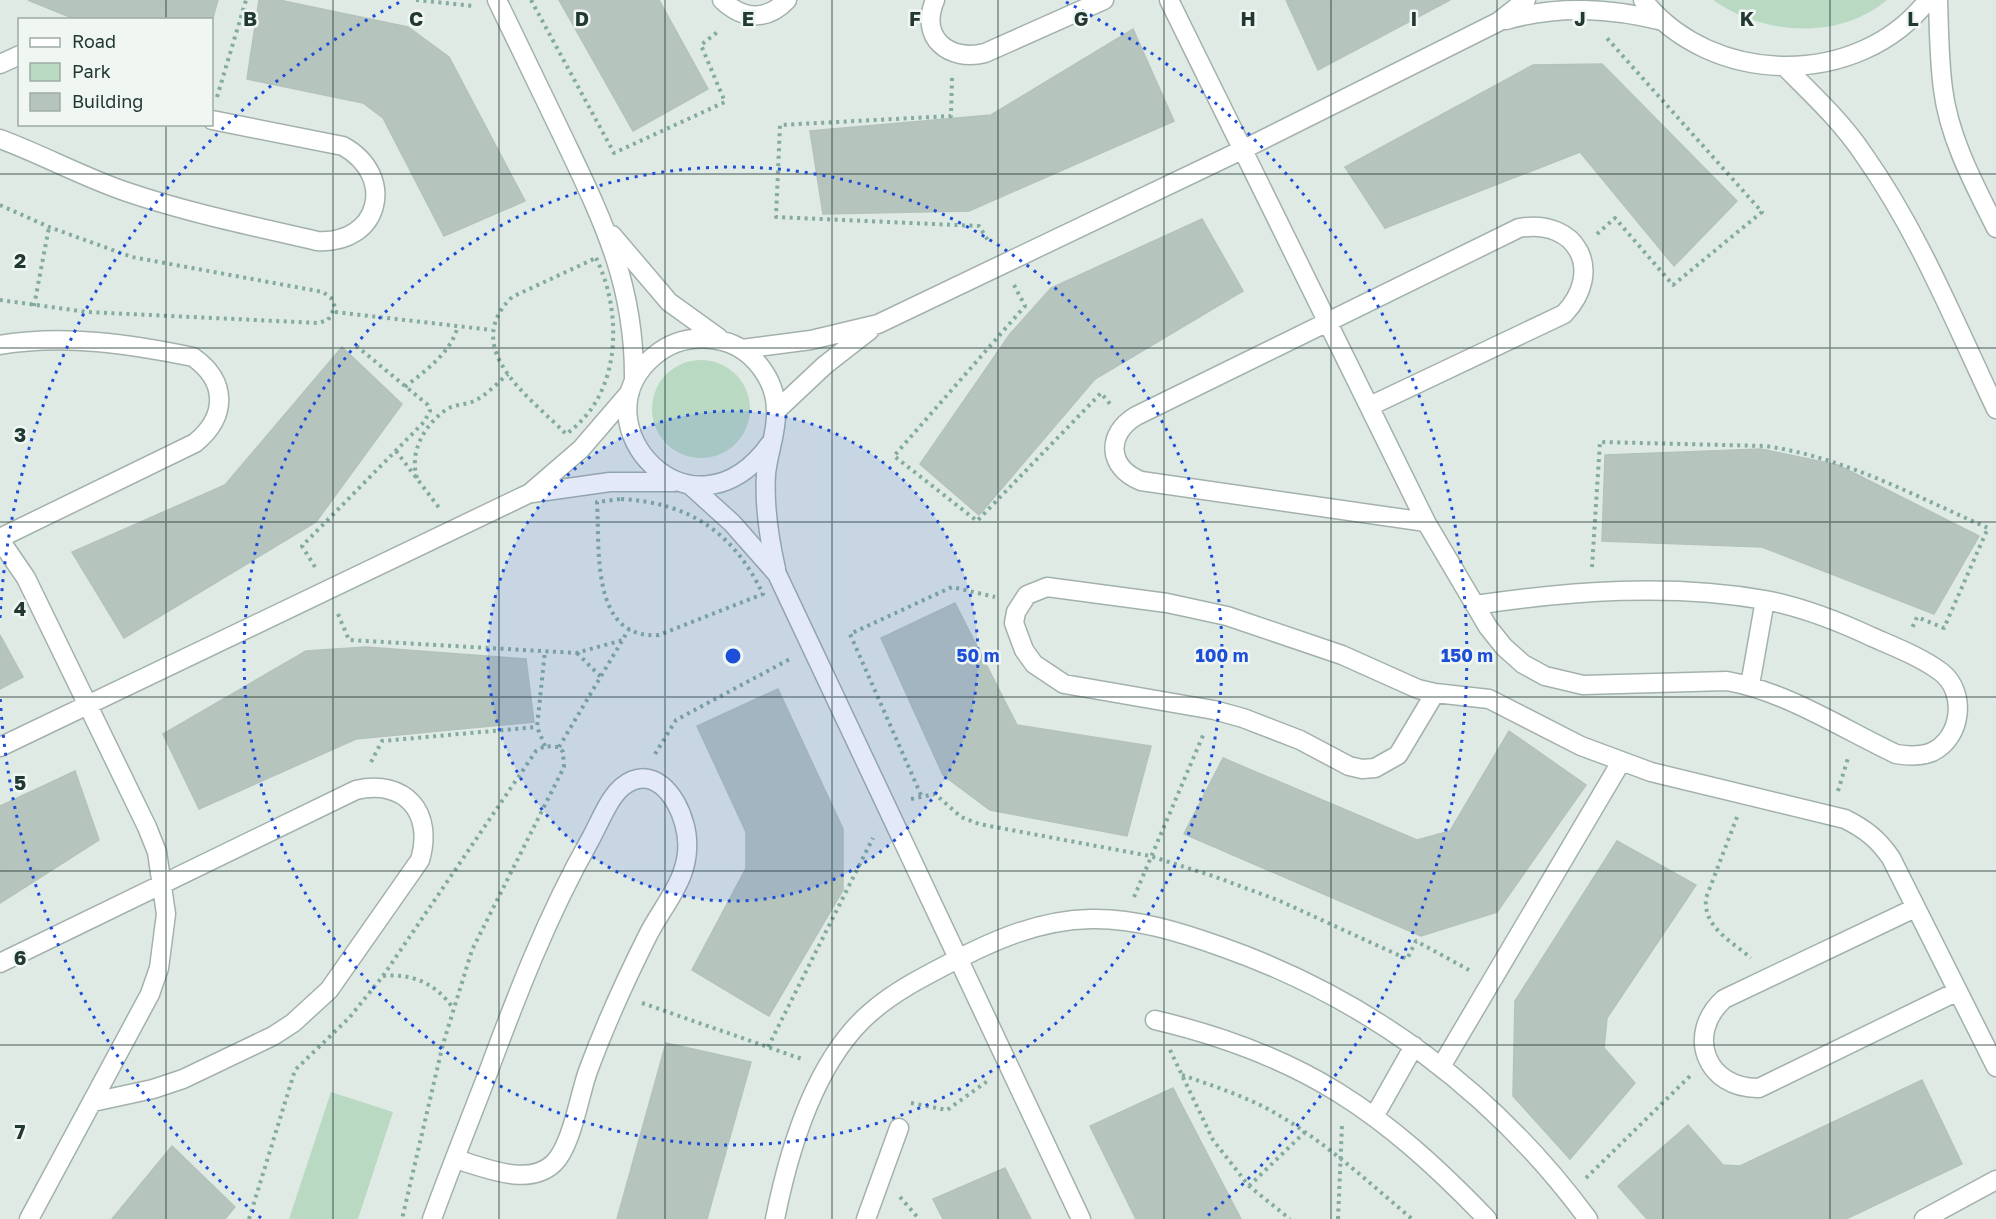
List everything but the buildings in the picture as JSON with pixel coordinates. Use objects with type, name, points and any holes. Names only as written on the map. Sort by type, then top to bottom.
[{"type":"street","points":[[722,0],[742,14],[758,17],[778,8],[787,0]]},
{"type":"street","points":[[935,0],[930,12],[931,28],[939,43],[952,54],[969,57],[985,53],[1104,0]]},
{"type":"street","points":[[1168,0],[1244,149],[1426,522],[1475,605],[1499,640],[1523,664],[1545,676],[1565,683],[1583,685],[1726,681],[1750,685],[1773,693],[1896,754],[1914,756],[1932,752],[1947,740],[1956,724],[1959,706],[1954,688],[1942,673],[1903,651],[1848,626],[1765,600],[1707,594],[1591,592],[1475,605]]},
{"type":"street","points":[[1498,22],[1526,0]]},
{"type":"street","points":[[1643,0],[1663,21],[1680,34],[1720,55],[1763,65],[1785,67],[1827,62],[1860,52],[1904,25],[1928,0]]},
{"type":"street","points":[[1938,0],[1943,90],[1953,133],[1969,173],[1996,228]]},
{"type":"street","points":[[499,4],[607,229],[628,306],[634,352],[628,411],[637,447],[655,469],[685,484],[740,531],[777,574],[1081,1219]]},
{"type":"street","points":[[742,349],[811,340],[878,324],[1244,149],[1498,22],[1525,14],[1581,9],[1608,10],[1663,21]]},
{"type":"street","points":[[0,64],[18,55]]},
{"type":"street","points":[[1785,67],[1839,124],[1883,183],[1920,249],[1996,410]]},
{"type":"street","points":[[0,139],[64,169],[126,192],[189,211],[317,241],[332,242],[346,238],[359,230],[369,219],[374,206],[375,184],[367,163],[356,153],[343,146],[213,113]]},
{"type":"street","points":[[1370,406],[1564,314],[1576,301],[1584,285],[1584,268],[1579,251],[1568,237],[1553,229],[1536,225],[1519,228],[1125,423],[1116,438],[1115,456],[1129,476],[1141,481],[1426,522]]},
{"type":"street","points":[[607,229],[669,302],[723,341],[742,349],[756,361],[767,376],[776,411],[770,444],[766,505],[777,574]]},
{"type":"street","points":[[776,411],[825,365],[878,324]]},
{"type":"street","points":[[0,747],[530,493],[581,449],[632,386],[646,362],[662,349],[682,340],[702,338],[723,341]]},
{"type":"street","points":[[0,345],[51,340],[90,342],[193,357],[205,365],[214,378],[219,392],[219,407],[215,421],[207,434],[0,539],[26,578],[147,827],[157,852],[166,914],[159,968],[150,994],[29,1219]]},
{"type":"street","points":[[530,493],[610,482],[714,485],[736,478],[756,464],[770,444]]},
{"type":"street","points":[[1436,693],[1398,754],[1375,768],[1349,766],[1272,728],[1214,710],[1064,684],[1034,664],[1017,633],[1016,612],[1020,602],[1037,589],[1047,587],[1108,593],[1177,605],[1286,634],[1342,655],[1401,682],[1436,693],[1472,695],[1489,699],[1581,746],[1661,775],[1830,816],[1859,826],[1882,845],[1996,1067]]},
{"type":"street","points":[[1750,685],[1765,600]]},
{"type":"street","points":[[1442,1065],[1621,762]]},
{"type":"street","points":[[432,1219],[516,997],[549,919],[620,788],[640,778],[661,783],[676,800],[686,828],[686,860],[682,876],[648,934],[619,995],[580,1092],[566,1142],[553,1163],[532,1174],[520,1175],[455,1159]]},
{"type":"street","points":[[0,963],[162,882],[356,790],[386,788],[400,793],[412,802],[420,815],[424,830],[424,845],[410,876],[329,990],[294,1023],[253,1046],[163,1086],[93,1102]]},
{"type":"street","points":[[1915,908],[1724,999],[1714,1008],[1703,1033],[1708,1059],[1723,1078],[1747,1088],[1759,1088],[1958,991]]},
{"type":"street","points":[[775,1219],[806,1115],[826,1066],[846,1038],[870,1013],[897,992],[989,943],[1032,927],[1089,919],[1124,920],[1206,941],[1284,971],[1414,1046],[1442,1065],[1487,1105],[1569,1194],[1588,1219]]},
{"type":"street","points":[[1155,1020],[1205,1032],[1253,1048],[1299,1069],[1344,1094],[1375,1115],[1435,1166],[1487,1219]]},
{"type":"street","points":[[1375,1115],[1414,1046]]},
{"type":"street","points":[[866,1219],[899,1128]]},
{"type":"street","points":[[1924,1219],[1996,1180]]},
{"type":"path","points":[[213,113],[246,0]]},
{"type":"path","points":[[416,0],[499,4]]},
{"type":"path","points":[[531,0],[614,153],[725,102],[701,45],[742,14]]},
{"type":"path","points":[[1579,251],[1615,218],[1672,285],[1762,212],[1581,9]]},
{"type":"path","points":[[0,205],[49,227],[132,257],[323,292],[334,302],[335,312],[328,320],[318,323],[87,312],[0,300]]},
{"type":"path","points":[[34,306],[49,227]]},
{"type":"path","points":[[596,258],[610,292],[614,329],[608,371],[590,410],[577,427],[566,434],[508,374],[494,352],[492,330],[496,317],[512,297],[596,258]]},
{"type":"path","points":[[335,312],[492,330]]},
{"type":"path","points":[[405,387],[443,355],[450,346],[458,326]]},
{"type":"path","points":[[354,344],[428,405],[430,411],[429,417],[302,546],[328,590],[349,640],[576,653],[623,640]]},
{"type":"path","points":[[417,478],[414,469],[416,450],[425,432],[447,409],[476,400],[508,374]]},
{"type":"path","points":[[1591,592],[1600,442],[1765,446],[1791,449],[1842,464],[1988,528],[1944,628],[1917,616],[1903,651]]},
{"type":"path","points":[[396,451],[454,529]]},
{"type":"path","points":[[645,501],[692,515],[711,526],[742,556],[764,594],[659,635],[649,636],[629,629],[613,616],[604,597],[597,502],[645,501]]},
{"type":"path","points":[[921,795],[850,634],[952,586],[1020,602]]},
{"type":"path","points":[[560,747],[629,629]]},
{"type":"path","points":[[640,778],[676,720],[812,647]]},
{"type":"path","points":[[545,651],[537,727],[545,746]]},
{"type":"path","points":[[576,653],[601,677]]},
{"type":"path","points":[[1124,920],[1214,710]]},
{"type":"path","points":[[356,790],[382,741],[537,727]]},
{"type":"path","points":[[1830,816],[1856,735]]},
{"type":"path","points":[[249,1219],[295,1070],[349,1018],[383,976],[531,759],[545,746],[560,747],[564,752],[564,767],[472,950],[453,1008],[402,1219]]},
{"type":"path","points":[[768,1047],[888,808],[921,795],[935,794],[961,817],[979,824],[1150,856],[1216,877],[1280,901],[1407,959],[1416,941],[1490,982]]},
{"type":"path","points":[[1745,796],[1706,898],[1705,908],[1712,925],[1773,975]]},
{"type":"path","points":[[383,976],[396,975],[423,981],[445,997],[453,1008]]},
{"type":"path","points":[[619,995],[826,1066]]},
{"type":"path","points":[[1155,1020],[1213,1140],[1249,1186],[1290,1219]]},
{"type":"path","points":[[1569,1194],[1708,1059]]},
{"type":"path","points":[[899,1128],[907,1102],[947,1110],[1009,1065]]},
{"type":"path","points":[[1182,1075],[1225,1090],[1268,1109],[1305,1132],[1412,1219]]},
{"type":"path","points":[[1338,1219],[1344,1094]]},
{"type":"path","points":[[1249,1186],[1305,1132]]},
{"type":"green space","points":[[1713,0],[1887,0],[1868,13],[1846,22],[1824,27],[1800,28],[1754,21]]},
{"type":"green space","points":[[701,360],[720,364],[736,374],[746,390],[750,409],[746,428],[736,444],[720,454],[701,458],[682,454],[666,444],[656,428],[652,409],[656,390],[666,374],[682,364]]},
{"type":"green space","points":[[331,1092],[393,1112],[358,1219],[289,1219]]}]
